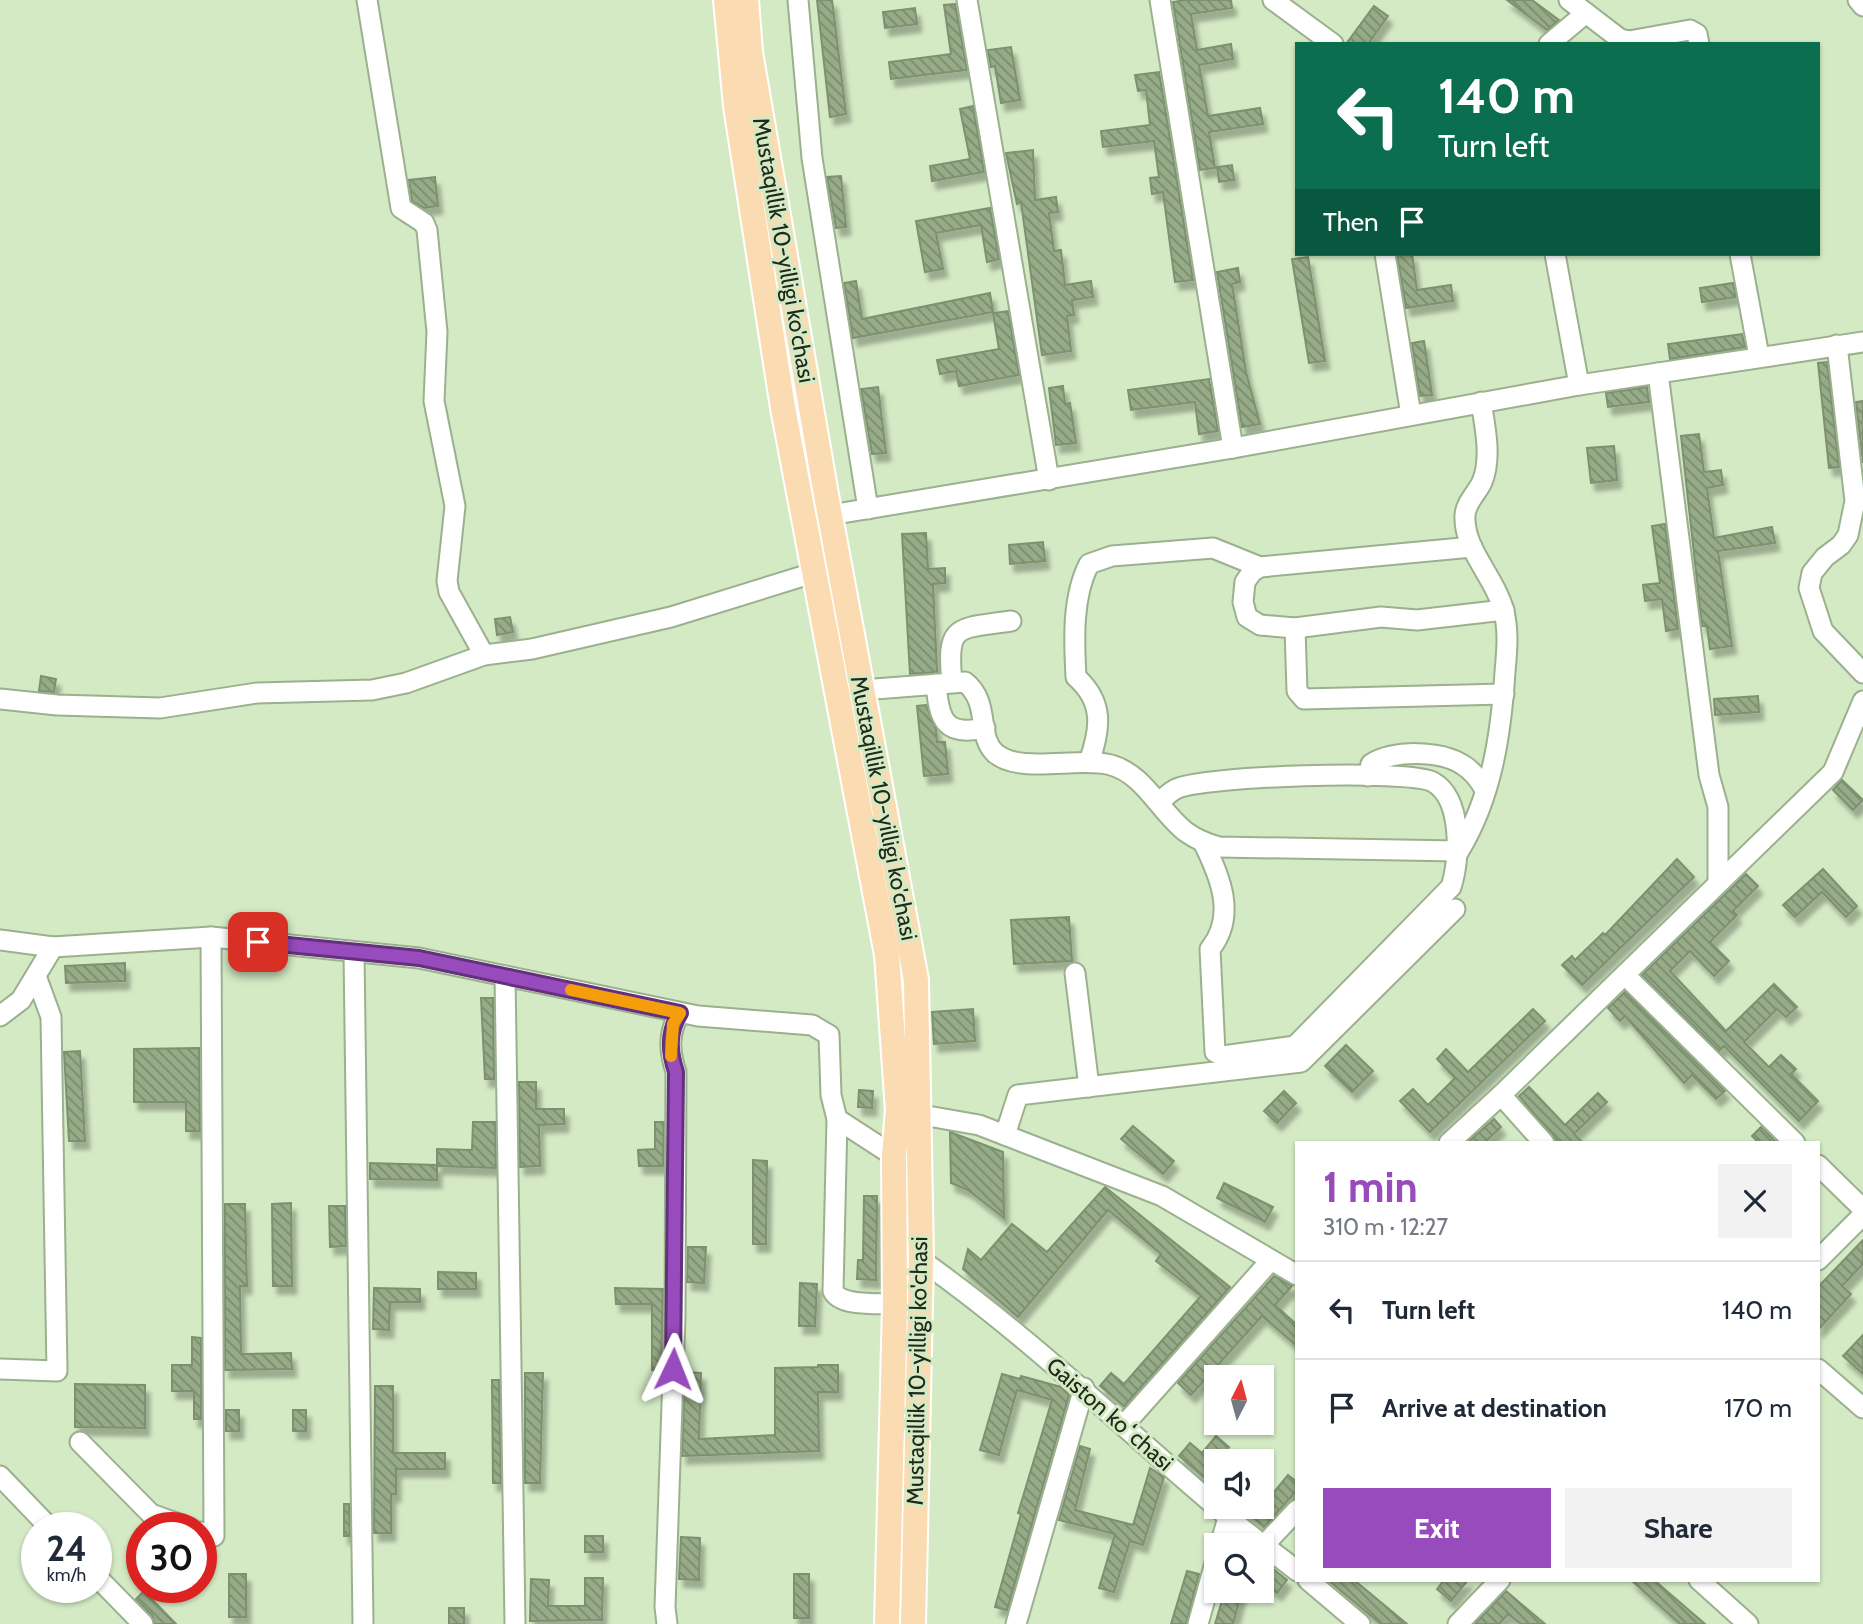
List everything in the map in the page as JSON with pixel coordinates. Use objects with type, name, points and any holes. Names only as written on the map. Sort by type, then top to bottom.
[{"type":"main road","name":"Mustaqillik 10-yilligi ko'chasi","points":[[726,0],[736,106],[783,408],[887,956],[908,1112],[921,1260],[913,1624]]},
{"type":"main road","name":"Mustaqillik 10-yilligi ko'chasi","points":[[746,0],[750,52],[830,516],[916,980],[908,1112],[894,1156],[895,1304],[887,1624]]},
{"type":"street","points":[[367,0],[401,208],[424,223],[427,230],[437,332],[433,401],[455,506],[447,581],[449,592],[484,655]]},
{"type":"street","points":[[798,0],[812,158],[868,509]]},
{"type":"street","points":[[967,0],[1049,480]]},
{"type":"street","points":[[1160,0],[1233,449]]},
{"type":"street","points":[[1273,0],[1331,42]]},
{"type":"street","points":[[1569,0],[1620,39],[1629,41],[1690,30],[1697,34],[1699,42]]},
{"type":"street","points":[[1858,0],[1863,6]]},
{"type":"street","points":[[1551,42],[1586,13]]},
{"type":"street","points":[[1385,256],[1411,415]]},
{"type":"street","points":[[1555,256],[1578,385]]},
{"type":"street","points":[[1740,256],[1759,356]]},
{"type":"street","points":[[830,516],[1233,449],[1578,385],[1863,342]]},
{"type":"street","points":[[1837,345],[1855,500],[1853,518],[1848,535],[1841,545],[1825,556],[1812,573],[1809,588],[1823,631],[1863,673]]},
{"type":"street","points":[[1658,373],[1709,775],[1718,807],[1718,881]]},
{"type":"street","points":[[1459,851],[1474,827],[1496,757],[1508,635],[1504,610],[1494,581],[1472,547],[1465,515],[1483,480],[1486,461],[1486,431],[1481,402]]},
{"type":"street","points":[[1472,547],[1260,567],[1252,572],[1245,582],[1242,602],[1247,617],[1260,625],[1295,628],[1381,617],[1417,620],[1504,610]]},
{"type":"street","points":[[1089,762],[1097,739],[1098,715],[1091,691],[1076,677],[1075,645],[1078,604],[1089,564],[1112,556],[1213,548],[1260,567]]},
{"type":"street","points":[[0,699],[57,705],[160,708],[257,693],[372,690],[406,683],[484,655],[532,649],[671,617],[813,573]]},
{"type":"street","points":[[985,728],[956,730],[946,723],[939,713],[950,642],[956,634],[974,626],[1011,621]]},
{"type":"street","points":[[1295,628],[1297,691],[1304,699],[1504,694]]},
{"type":"street","points":[[862,690],[965,682],[980,697],[985,728],[994,752],[1009,761],[1089,762],[1111,765],[1127,772],[1159,802],[1184,831],[1219,848],[1459,851]]},
{"type":"street","points":[[1451,1141],[1626,976],[1718,881],[1833,772],[1863,701]]},
{"type":"street","points":[[1368,776],[1371,764],[1382,757],[1407,754],[1437,757],[1462,764],[1485,790]]},
{"type":"street","points":[[1159,802],[1177,788],[1215,782],[1333,774],[1406,777],[1434,783],[1448,801],[1456,823],[1459,851],[1451,887],[1295,1046],[1223,1056],[1215,1052],[1210,949],[1220,936],[1224,923],[1223,890],[1203,842]]},
{"type":"street","points":[[1005,1135],[1018,1095],[1301,1062],[1455,909]]},
{"type":"street","points":[[211,937],[214,1512]]},
{"type":"street","points":[[0,940],[53,947],[211,937],[419,958],[680,1013],[811,1025],[829,1035],[831,1095],[837,1119],[832,1291],[836,1297],[845,1301],[895,1304]]},
{"type":"street","points":[[0,1016],[21,1000],[53,947]]},
{"type":"street","points":[[354,952],[363,1624]]},
{"type":"street","points":[[1075,973],[1089,1087]]},
{"type":"street","points":[[0,1369],[57,1371],[51,1017],[36,976]]},
{"type":"street","points":[[505,976],[515,1624]]},
{"type":"street","points":[[1626,976],[1793,1141]]},
{"type":"street","points":[[667,1624],[675,1317],[676,1072],[671,1047],[673,1024],[680,1013]]},
{"type":"street","points":[[1501,1095],[1542,1141]]},
{"type":"street","points":[[908,1112],[979,1125],[1162,1196],[1295,1274]]},
{"type":"street","points":[[837,1119],[894,1156]]},
{"type":"street","points":[[1820,1167],[1863,1209]]},
{"type":"street","points":[[1820,1258],[1863,1215]]},
{"type":"street","name":"Gaiston koʻchasi","points":[[921,1260],[971,1295],[1084,1388],[1204,1497]]},
{"type":"street","points":[[1124,1425],[1271,1260]]},
{"type":"street","points":[[1820,1371],[1863,1408]]},
{"type":"street","points":[[1016,1624],[1084,1388]]},
{"type":"street","points":[[80,1442],[149,1512]]},
{"type":"street","points":[[0,1476],[35,1512]]},
{"type":"street","points":[[1274,1534],[1295,1512]]},
{"type":"street","name":"Gaiston koʻchasi","points":[[1229,1519],[1249,1533]]},
{"type":"street","name":"Gaiston koʻchasi","points":[[1274,1552],[1295,1569]]},
{"type":"street","points":[[1310,1582],[1360,1624]]},
{"type":"street","points":[[1458,1624],[1498,1582]]},
{"type":"street","points":[[1701,1582],[1748,1624]]},
{"type":"street","points":[[112,1592],[143,1624]]},
{"type":"street","points":[[1198,1624],[1204,1602]]},
{"type":"building","points":[[817,0],[832,0],[846,114],[830,117]]},
{"type":"building","points":[[1231,0],[1232,8],[1191,14],[1197,50],[1231,44],[1233,59],[1199,65],[1208,116],[1260,108],[1263,124],[1209,132],[1215,168],[1200,170],[1173,2]]},
{"type":"building","points":[[1507,0],[1532,0],[1559,20],[1547,30]]},
{"type":"building","points":[[955,4],[967,70],[891,79],[889,62],[951,54],[944,5]]},
{"type":"building","points":[[1374,6],[1388,16],[1369,42],[1347,42]]},
{"type":"building","points":[[915,8],[917,24],[885,28],[883,12]]},
{"type":"building","points":[[1011,47],[1020,100],[1001,103],[995,66],[991,67],[988,50]]},
{"type":"building","points":[[1159,72],[1193,280],[1175,282],[1163,192],[1152,194],[1150,178],[1159,177],[1154,141],[1103,147],[1101,131],[1150,125],[1146,90],[1138,91],[1135,75]]},
{"type":"building","points":[[973,106],[984,172],[932,181],[930,166],[970,159],[960,109]]},
{"type":"building","points":[[1033,150],[1035,200],[1056,197],[1058,212],[1049,213],[1054,251],[1061,250],[1065,285],[1091,281],[1093,297],[1072,300],[1074,315],[1067,316],[1071,351],[1042,355],[1021,202],[1017,204],[1006,153]]},
{"type":"building","points":[[1232,165],[1234,180],[1219,182],[1217,167]]},
{"type":"building","points":[[841,176],[846,227],[836,228],[827,177]]},
{"type":"building","points":[[435,177],[438,206],[424,208],[412,201],[409,180]]},
{"type":"building","points":[[990,208],[999,259],[987,262],[981,225],[936,233],[943,269],[925,272],[916,221]]},
{"type":"building","points":[[1397,256],[1412,256],[1417,290],[1451,285],[1453,301],[1406,308]]},
{"type":"building","points":[[1308,257],[1325,361],[1309,363],[1292,259]]},
{"type":"building","points":[[1238,268],[1240,282],[1232,284],[1246,372],[1260,424],[1242,427],[1217,272]]},
{"type":"building","points":[[856,281],[862,319],[990,293],[993,312],[853,338],[844,283]]},
{"type":"building","points":[[1733,283],[1736,297],[1702,302],[1700,288]]},
{"type":"building","points":[[1008,311],[1019,375],[959,386],[956,371],[940,374],[937,360],[999,349],[993,313]]},
{"type":"building","points":[[1742,334],[1745,347],[1670,359],[1668,344]]},
{"type":"building","points":[[1424,341],[1432,395],[1420,396],[1412,343]]},
{"type":"building","points":[[1827,362],[1839,467],[1829,468],[1818,363]]},
{"type":"building","points":[[1209,379],[1218,431],[1199,434],[1195,402],[1131,410],[1128,390]]},
{"type":"building","points":[[1063,386],[1065,404],[1070,403],[1076,443],[1056,445],[1049,388]]},
{"type":"building","points":[[878,387],[886,453],[872,454],[861,389]]},
{"type":"building","points":[[1647,387],[1649,402],[1608,407],[1606,393]]},
{"type":"building","points":[[1863,401],[1863,463],[1856,402]]},
{"type":"building","points":[[1699,434],[1704,472],[1721,470],[1723,485],[1707,488],[1714,538],[1772,527],[1775,543],[1718,551],[1732,646],[1710,649],[1707,626],[1702,626],[1681,436]]},
{"type":"building","points":[[1614,446],[1617,480],[1591,483],[1587,448]]},
{"type":"building","points":[[1665,524],[1678,629],[1666,631],[1662,599],[1645,601],[1643,585],[1660,583],[1652,526]]},
{"type":"building","points":[[926,533],[928,569],[945,568],[945,583],[933,584],[937,672],[910,674],[902,534]]},
{"type":"building","points":[[1043,542],[1045,561],[1010,564],[1009,545]]},
{"type":"building","points":[[510,617],[513,632],[497,635],[495,619]]},
{"type":"building","points":[[41,676],[56,679],[54,692],[39,691]]},
{"type":"building","points":[[1758,696],[1759,712],[1715,715],[1714,699]]},
{"type":"building","points":[[926,705],[936,729],[937,742],[945,742],[948,774],[924,776],[917,706]]},
{"type":"building","points":[[1842,780],[1863,800],[1853,810],[1833,790]]},
{"type":"building","points":[[1677,859],[1694,877],[1582,985],[1562,965],[1572,956],[1575,960],[1603,933],[1605,935]]},
{"type":"building","points":[[1823,869],[1857,906],[1846,917],[1822,892],[1795,917],[1783,905]]},
{"type":"building","points":[[1746,874],[1758,886],[1733,911],[1737,915],[1710,942],[1729,961],[1714,976],[1690,951],[1670,971],[1726,1031],[1774,984],[1797,1007],[1786,1017],[1777,1009],[1744,1042],[1769,1067],[1781,1055],[1796,1069],[1791,1074],[1818,1101],[1799,1121],[1724,1046],[1719,1051],[1642,975]]},
{"type":"building","points":[[1069,917],[1072,961],[1014,964],[1011,920]]},
{"type":"building","points":[[125,963],[125,981],[66,983],[65,966]]},
{"type":"building","points":[[1625,992],[1725,1091],[1716,1099],[1692,1075],[1684,1083],[1625,1016],[1620,1021],[1608,1008]]},
{"type":"building","points":[[481,998],[493,998],[494,1079],[485,1079]]},
{"type":"building","points":[[973,1009],[975,1041],[934,1044],[932,1012]]},
{"type":"building","points":[[1533,1009],[1545,1021],[1430,1132],[1400,1101],[1413,1089],[1428,1105],[1455,1078],[1437,1059],[1446,1049],[1468,1072]]},
{"type":"building","points":[[1346,1045],[1373,1071],[1352,1092],[1325,1066]]},
{"type":"building","points":[[199,1048],[200,1131],[186,1131],[186,1102],[134,1102],[134,1049]]},
{"type":"building","points":[[80,1051],[85,1141],[69,1141],[64,1052]]},
{"type":"building","points":[[519,1082],[536,1082],[536,1109],[564,1109],[564,1124],[539,1125],[540,1166],[520,1167]]},
{"type":"building","points":[[1529,1087],[1565,1125],[1598,1093],[1607,1102],[1574,1134],[1581,1141],[1557,1141],[1519,1096]]},
{"type":"building","points":[[859,1090],[873,1091],[872,1108],[858,1107]]},
{"type":"building","points":[[1284,1091],[1296,1103],[1277,1123],[1264,1111]]},
{"type":"building","points":[[1494,1119],[1501,1127],[1486,1141],[1469,1141]]},
{"type":"building","points":[[473,1122],[495,1122],[496,1168],[437,1166],[437,1180],[370,1179],[370,1163],[437,1165],[437,1149],[472,1150]]},
{"type":"building","points":[[655,1122],[664,1122],[663,1166],[639,1166],[638,1150],[655,1149]]},
{"type":"building","points":[[1133,1126],[1174,1161],[1163,1174],[1121,1139]]},
{"type":"building","points":[[1761,1127],[1775,1141],[1757,1141],[1752,1136]]},
{"type":"building","points":[[950,1132],[1003,1152],[1004,1218],[968,1190],[951,1183]]},
{"type":"building","points":[[753,1160],[767,1161],[766,1244],[753,1244]]},
{"type":"building","points":[[1224,1183],[1273,1207],[1265,1222],[1217,1198]]},
{"type":"building","points":[[1105,1187],[1230,1287],[1124,1406],[1100,1386],[1111,1373],[1124,1384],[1201,1296],[1156,1261],[1161,1254],[1108,1210],[1018,1317],[963,1269],[968,1249],[981,1260],[1012,1224],[1047,1252]]},
{"type":"building","points":[[864,1196],[877,1196],[876,1280],[857,1279],[858,1260],[863,1260]]},
{"type":"building","points":[[291,1203],[292,1286],[273,1286],[272,1204]]},
{"type":"building","points":[[225,1204],[245,1204],[247,1286],[240,1286],[241,1354],[291,1353],[292,1369],[225,1370]]},
{"type":"building","points":[[329,1206],[345,1206],[346,1246],[330,1247]]},
{"type":"building","points":[[1863,1240],[1863,1264],[1842,1286],[1851,1294],[1820,1328],[1820,1285]]},
{"type":"building","points":[[688,1247],[706,1247],[704,1283],[687,1282]]},
{"type":"building","points":[[438,1272],[476,1273],[476,1289],[438,1289]]},
{"type":"building","points":[[1274,1276],[1292,1286],[1275,1305],[1295,1323],[1295,1344],[1262,1316],[1218,1365],[1204,1365],[1204,1381],[1191,1395],[1178,1383]]},
{"type":"building","points":[[800,1283],[817,1284],[815,1326],[799,1326]]},
{"type":"building","points":[[374,1288],[420,1289],[420,1302],[390,1302],[389,1330],[373,1329]]},
{"type":"building","points":[[615,1288],[663,1289],[661,1370],[652,1370],[652,1304],[616,1304]]},
{"type":"building","points":[[1863,1335],[1863,1374],[1843,1356]]},
{"type":"building","points":[[192,1337],[201,1338],[201,1419],[194,1419],[194,1391],[172,1391],[172,1365],[192,1365]]},
{"type":"building","points":[[838,1365],[838,1392],[818,1392],[819,1451],[682,1456],[685,1372],[701,1373],[699,1439],[775,1435],[775,1368]]},
{"type":"building","points":[[525,1373],[543,1373],[540,1483],[525,1483]]},
{"type":"building","points":[[1002,1374],[1020,1379],[1021,1376],[1061,1387],[1069,1395],[1007,1610],[995,1607],[1021,1514],[1018,1513],[1052,1400],[1017,1390],[999,1455],[980,1450]]},
{"type":"building","points":[[492,1380],[499,1380],[501,1483],[493,1483]]},
{"type":"building","points":[[75,1384],[145,1385],[145,1428],[75,1427]]},
{"type":"building","points":[[375,1386],[393,1386],[393,1453],[445,1453],[445,1469],[396,1469],[396,1494],[391,1494],[391,1533],[374,1533]]},
{"type":"building","points":[[226,1410],[239,1410],[239,1431],[226,1431]]},
{"type":"building","points":[[293,1410],[306,1410],[306,1431],[293,1431]]},
{"type":"building","points":[[1216,1436],[1229,1447],[1227,1449],[1205,1449]]},
{"type":"building","points":[[1190,1443],[1202,1453],[1204,1451],[1204,1477],[1179,1456]]},
{"type":"building","points":[[1080,1446],[1090,1449],[1075,1510],[1133,1525],[1150,1468],[1164,1477],[1143,1545],[1130,1541],[1114,1592],[1099,1588],[1115,1534],[1059,1520]]},
{"type":"building","points":[[1288,1475],[1295,1480],[1295,1492],[1274,1516],[1274,1492]]},
{"type":"building","points":[[344,1504],[349,1504],[350,1536],[344,1536]]},
{"type":"building","points":[[1254,1519],[1271,1519],[1264,1527]]},
{"type":"building","points":[[585,1536],[603,1536],[603,1552],[585,1552]]},
{"type":"building","points":[[681,1537],[700,1538],[699,1580],[679,1579]]},
{"type":"building","points":[[1274,1570],[1287,1580],[1277,1593],[1274,1591]]},
{"type":"building","points":[[1187,1571],[1199,1574],[1186,1624],[1171,1624]]},
{"type":"building","points":[[229,1574],[246,1574],[246,1617],[229,1617]]},
{"type":"building","points":[[794,1574],[809,1574],[809,1618],[794,1618]]},
{"type":"building","points":[[585,1578],[603,1578],[602,1620],[530,1621],[531,1579],[549,1580],[548,1606],[585,1606]]},
{"type":"building","points":[[1330,1582],[1356,1582],[1407,1624],[1381,1624]]},
{"type":"building","points":[[1442,1582],[1466,1582],[1451,1601],[1437,1589]]},
{"type":"building","points":[[1633,1582],[1656,1582],[1705,1624],[1680,1624]]},
{"type":"building","points":[[1506,1591],[1545,1624],[1521,1624],[1508,1614],[1499,1624],[1475,1624]]},
{"type":"building","points":[[140,1603],[156,1603],[176,1624],[155,1624],[152,1615]]},
{"type":"building","points":[[1221,1603],[1239,1603],[1233,1624],[1215,1624]]},
{"type":"building","points":[[449,1608],[464,1608],[464,1624],[449,1624]]},
{"type":"slow traffic","points":[[571,990],[680,1013],[673,1024],[671,1056]]},
{"type":"route","points":[[258,942],[419,958],[680,1013],[673,1024],[670,1055],[676,1072],[673,1369]]}]
